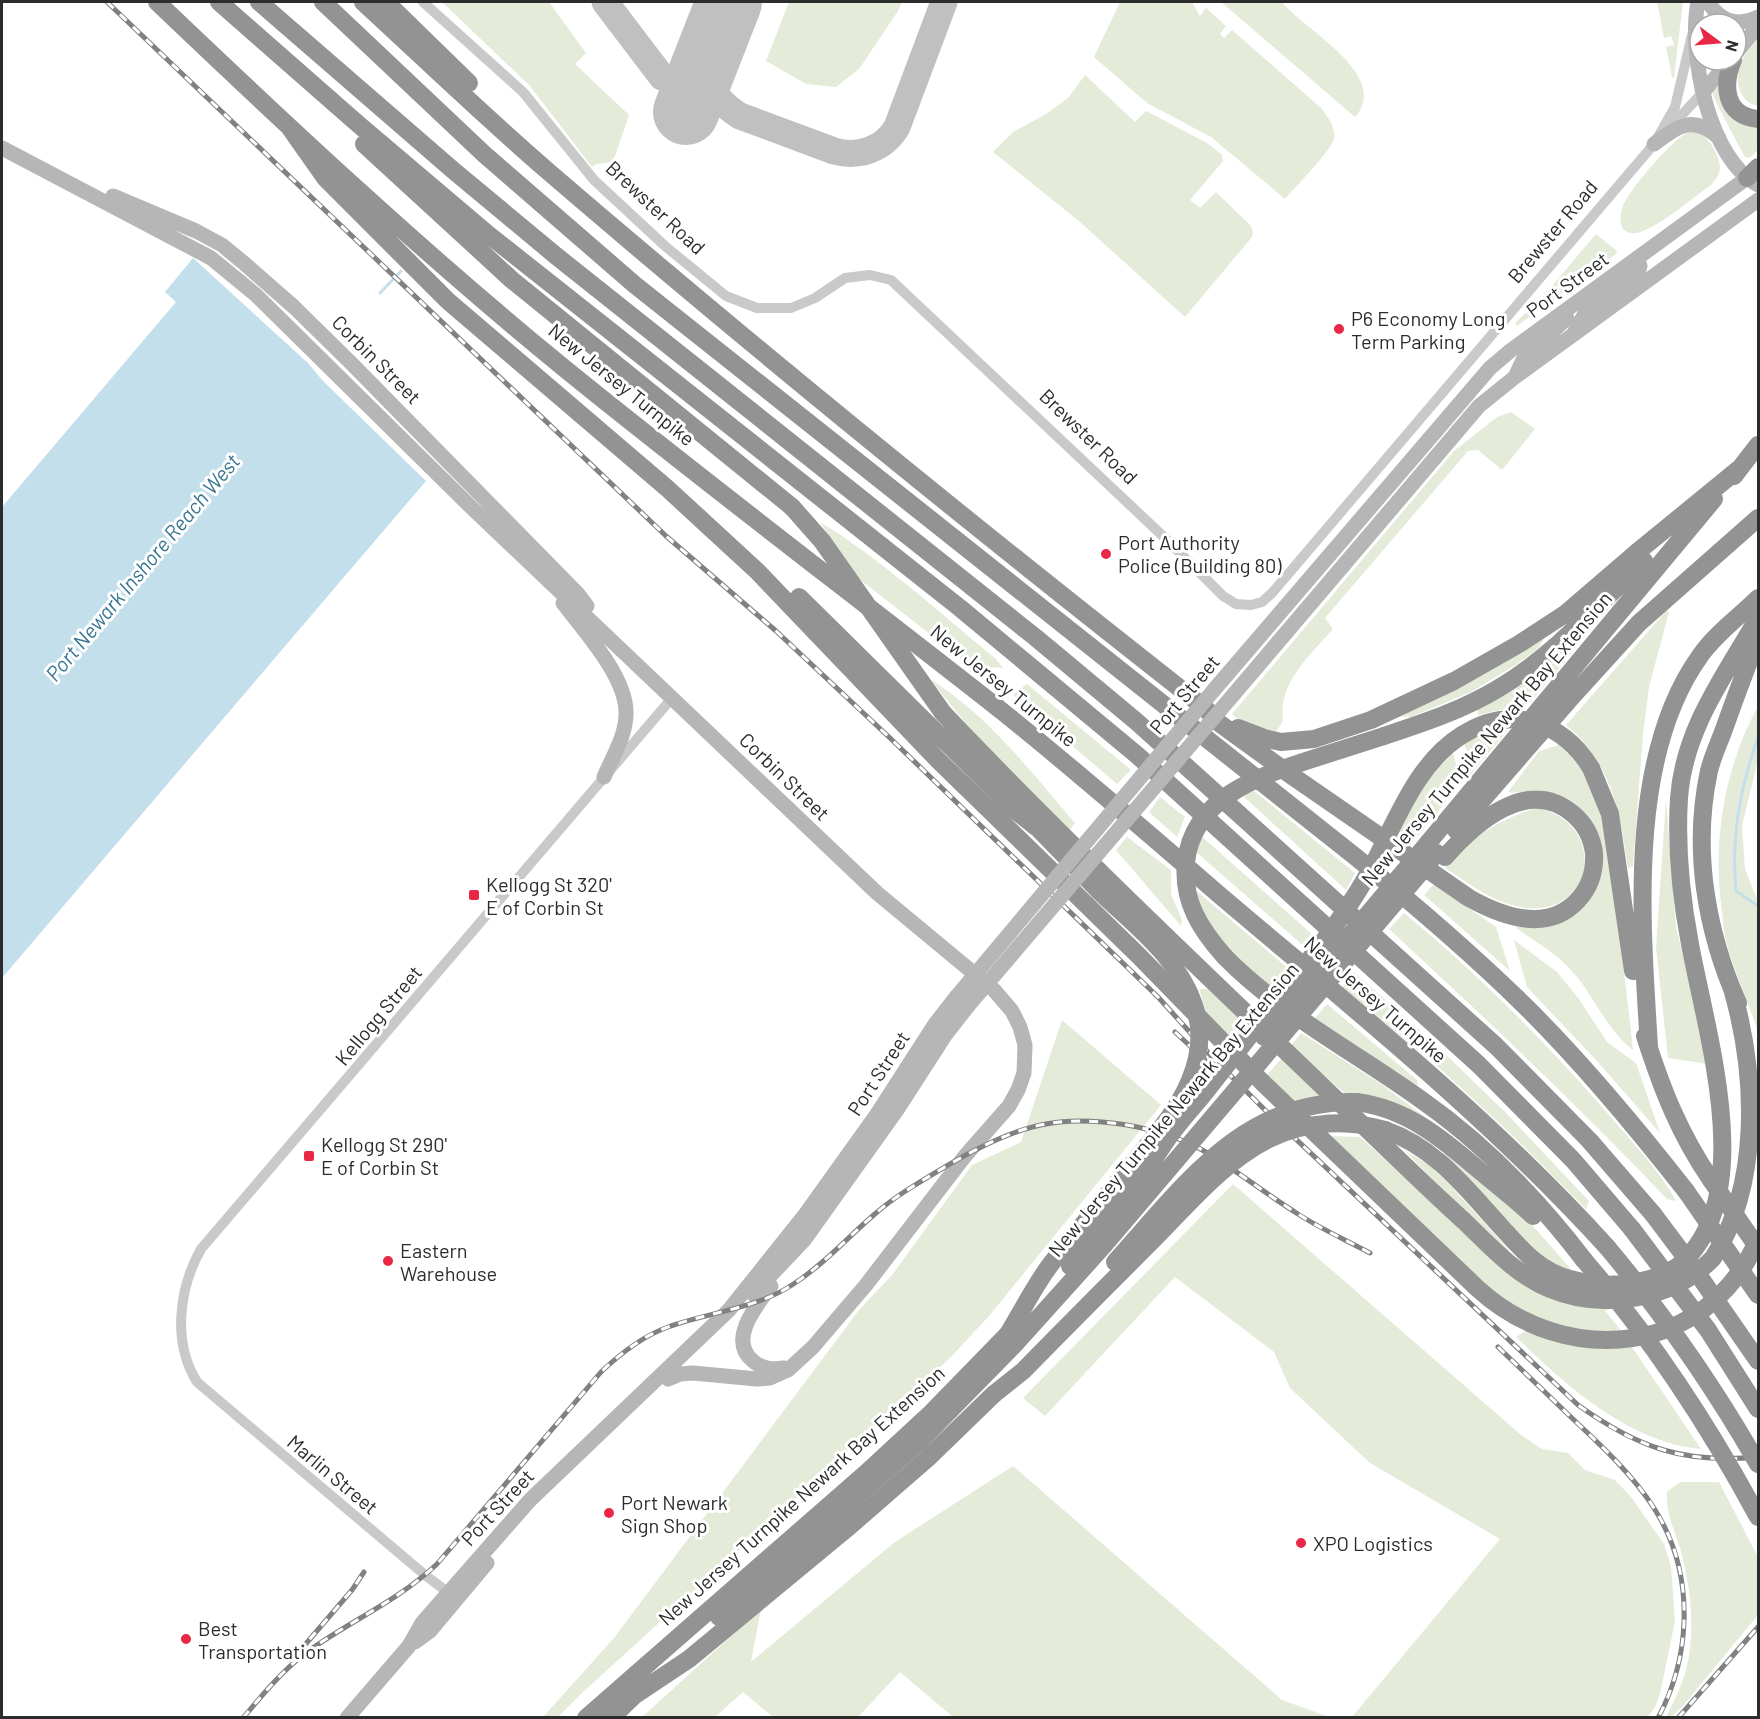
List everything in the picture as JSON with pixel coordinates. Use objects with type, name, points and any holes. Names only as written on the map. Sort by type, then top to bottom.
[{"type":"highway","name":"New Jersey Turnpike","points":[[157,2],[384,214],[567,370],[947,668],[1103,794],[1480,1118],[1546,1182],[1607,1247],[1690,1354],[1758,1464]]},
{"type":"highway","name":"New Jersey Turnpike","points":[[219,2],[489,235],[968,615],[1137,755],[1479,1065],[1573,1160],[1632,1229],[1701,1321],[1758,1409]]},
{"type":"highway","points":[[259,2],[437,157],[555,255],[1035,636],[1137,722],[1496,1046],[1589,1140],[1653,1214],[1702,1278],[1758,1362]]},
{"type":"highway","points":[[323,2],[484,154],[635,285],[1439,926],[1522,1003],[1627,1117],[1686,1191],[1758,1295]]},
{"type":"highway","points":[[363,2],[550,173],[812,394],[1205,708],[1247,733],[1269,740],[1287,742],[1306,741],[1329,735],[1387,714],[1478,668],[1556,620],[1740,468]]},
{"type":"highway","points":[[386,2],[555,168],[588,204]]},
{"type":"highway","points":[[1728,72],[1727,85],[1731,104],[1745,116],[1758,119]]},
{"type":"highway","points":[[310,82],[345,126],[483,255],[792,507],[822,541],[961,741],[1036,827],[1156,947],[1184,981],[1194,1003],[1199,1025],[1197,1059],[1190,1081],[1179,1101],[1142,1152],[1052,1263],[1008,1334]]},
{"type":"highway","points":[[290,128],[326,180],[427,281],[668,489],[758,572],[912,734],[1138,955],[1263,1083],[1497,1305],[1535,1326],[1579,1338],[1620,1340],[1655,1334],[1686,1321],[1717,1299],[1736,1278],[1758,1244],[1711,1180],[1672,1114],[1638,1013],[1610,813],[1602,792],[1591,768],[1566,738],[1548,727],[1528,721],[1508,720],[1485,724],[1464,734],[1446,747],[1429,766],[1414,786],[1363,884],[1339,921],[1174,1130],[1136,1187]]},
{"type":"highway","name":"New Jersey Turnpike Newark Bay Extension","points":[[586,1718],[918,1443],[1015,1344],[1105,1244],[1405,891],[1758,445]]},
{"type":"highway","points":[[1740,468],[1566,636],[1534,665],[1497,689],[1469,704],[1384,736],[1280,770],[1248,783],[1220,801],[1202,820],[1193,837],[1186,858],[1185,875],[1188,897],[1200,925],[1225,957],[1271,997],[1459,1128],[1541,1209],[1642,1332],[1679,1384],[1715,1439],[1758,1517]]},
{"type":"highway","points":[[668,489],[698,510],[777,576],[1016,811],[1036,827]]},
{"type":"highway","name":"New Jersey Turnpike Newark Bay Extension","points":[[611,1718],[715,1612],[931,1413],[1008,1334],[1069,1267],[1136,1187],[1639,623],[1758,518]]},
{"type":"highway","points":[[1649,1047],[1643,950],[1643,878],[1650,800],[1659,745],[1674,699],[1699,657],[1708,645],[1758,598]]},
{"type":"highway","points":[[994,1394],[1023,1371],[1193,1199],[1245,1153],[1278,1135],[1310,1126],[1346,1123],[1385,1130],[1408,1139],[1435,1156],[1527,1254],[1545,1269],[1567,1279],[1603,1284],[1628,1283],[1647,1279],[1677,1267],[1704,1243],[1718,1223],[1725,1206],[1730,1179],[1732,1138],[1727,1099],[1685,920],[1679,850],[1679,797],[1683,767],[1695,729],[1758,618]]},
{"type":"highway","points":[[943,713],[1179,947],[1509,1264],[1530,1279],[1553,1291],[1586,1299],[1631,1299],[1658,1292],[1688,1278],[1708,1262],[1724,1245],[1739,1221],[1748,1199],[1755,1171],[1757,1121],[1752,1065],[1733,992],[1718,947],[1705,891],[1702,867],[1702,817],[1710,769],[1758,638]]},
{"type":"highway","points":[[1205,708],[1219,723],[1306,786],[1447,883],[1496,912],[1516,918],[1531,919],[1547,918],[1562,913],[1584,893],[1594,864],[1590,839],[1579,819],[1559,805],[1537,800],[1515,804],[1491,814],[1468,832],[1437,851]]},
{"type":"highway","points":[[1733,992],[1758,1052]]},
{"type":"highway","points":[[632,1697],[689,1659],[944,1443],[994,1394],[1192,1177],[1225,1146],[1256,1125],[1286,1112],[1311,1105],[1356,1102],[1393,1111],[1440,1138],[1584,1260]]},
{"type":"main road","points":[[1708,2],[1716,13],[1732,22],[1749,22],[1758,17]]},
{"type":"main road","name":"Brewster Road","points":[[1697,8],[1695,52],[1703,92],[1721,140],[1729,154],[1755,177]]},
{"type":"main road","name":"Brewster Road","points":[[1748,39],[1758,26]]},
{"type":"main road","name":"Brewster Road","points":[[1703,92],[1720,72]]},
{"type":"main road","points":[[1654,144],[1670,132],[1691,124],[1702,126],[1721,140]]},
{"type":"main road","name":"Corbin Street","points":[[2,148],[211,258],[231,274],[877,893],[994,990],[1012,1011],[1020,1027],[1025,1064],[1022,1082],[1014,1098],[1004,1113],[965,1156],[866,1285],[796,1364]]},
{"type":"main road","name":"Port Street","points":[[735,1308],[805,1239],[897,1110],[946,1034],[962,1001],[1213,691],[1476,382],[1510,351],[1575,303],[1755,177]]},
{"type":"main road","name":"Corbin Street","points":[[62,180],[105,193],[196,231],[222,245],[245,264],[294,307],[422,434],[578,594],[611,639]]},
{"type":"main road","name":"Port Street","points":[[735,1308],[877,1114],[935,1024],[962,1001],[1234,694],[1466,419],[1515,378],[1758,200]]},
{"type":"main road","points":[[1573,336],[1587,310],[1638,273],[1640,266],[1637,258]]},
{"type":"main road","points":[[1515,378],[1524,358],[1565,321],[1575,303]]},
{"type":"main road","points":[[542,574],[622,687],[626,711],[622,739],[604,777]]},
{"type":"main road","points":[[796,1364],[775,1369],[758,1365],[746,1354],[743,1337],[746,1324],[754,1311],[805,1239]]},
{"type":"main road","points":[[629,1410],[668,1379],[705,1344],[735,1308]]},
{"type":"main road","points":[[629,1410],[735,1308]]},
{"type":"main road","points":[[668,1379],[680,1374],[693,1373],[757,1379],[782,1373],[796,1364]]},
{"type":"main road","name":"Port Street","points":[[347,1718],[409,1646],[430,1631],[452,1595],[629,1410]]},
{"type":"street","name":"Brewster Road","points":[[423,2],[524,92],[594,180],[708,284],[736,302],[757,308],[779,309],[803,304],[845,278],[870,275],[891,280],[1165,538],[1214,588],[1227,599],[1241,605],[1262,602],[1272,593],[1654,144],[1703,92]]},
{"type":"street","name":"Brewster Road","points":[[1654,144],[1666,126],[1678,98],[1697,8]]},
{"type":"street","name":"Kellogg Street","points":[[197,1382],[189,1370],[181,1323],[185,1287],[201,1249],[672,698]]},
{"type":"street","name":"Marlin Street","points":[[197,1382],[425,1575],[452,1595]]},
{"type":"green space","points":[[442,2],[549,2],[586,53],[575,64],[629,115],[613,162],[592,167],[530,86]]},
{"type":"green space","points":[[789,2],[902,2],[859,69],[836,87],[806,84],[766,61]]},
{"type":"green space","points":[[1120,2],[1192,2],[1200,16],[1206,8],[1226,26],[1220,34],[1224,38],[1232,30],[1321,108],[1332,126],[1334,139],[1319,161],[1285,199],[1211,137],[1147,103],[1094,57]]},
{"type":"green space","points":[[1221,2],[1282,2],[1341,54],[1354,70],[1362,85],[1363,101],[1355,117]]},
{"type":"green space","points":[[1657,2],[1683,2],[1674,78],[1666,47],[1674,45],[1671,36],[1664,38]]},
{"type":"green space","points":[[1758,38],[1758,106],[1745,99],[1739,87],[1738,72],[1748,72],[1748,51]]},
{"type":"green space","points":[[1085,75],[1135,122],[1146,111],[1207,143],[1222,155],[1223,161],[1190,200],[1200,208],[1216,192],[1250,225],[1253,231],[1252,237],[1185,317],[1080,222],[993,152],[1013,132],[1046,114],[1068,98]]},
{"type":"green space","points":[[1718,86],[1720,98],[1758,126],[1758,150],[1750,158],[1745,157],[1715,100],[1712,92]]},
{"type":"green space","points":[[1689,132],[1703,135],[1713,148],[1720,163],[1717,177],[1711,185],[1654,226],[1636,233],[1626,231],[1623,229],[1620,218],[1627,198],[1663,154]]},
{"type":"green space","points":[[1596,234],[1617,251],[1616,254],[1517,326],[1515,323],[1541,299]]},
{"type":"green space","points":[[1511,412],[1535,429],[1502,470],[1478,450],[1468,451],[1325,618],[1333,629],[1297,670],[1290,682],[1285,695],[1283,721],[1276,732],[1246,726],[1232,714],[1454,451],[1497,417]]},
{"type":"green space","points":[[820,522],[910,587],[996,659],[1003,668],[987,667],[993,679],[984,676],[854,575]]},
{"type":"green space","points":[[1610,607],[1530,703],[1478,715],[1477,709]]},
{"type":"green space","points":[[1667,610],[1669,612],[1649,687],[1633,866],[1628,868],[1617,809],[1604,772],[1582,740],[1566,725]]},
{"type":"green space","points":[[1546,634],[1539,648],[1471,692],[1411,717],[1393,716]]},
{"type":"green space","points":[[930,679],[971,710],[1008,745],[1075,823],[1069,831],[988,751]]},
{"type":"green space","points":[[1027,684],[1131,770],[1117,784],[1013,695]]},
{"type":"green space","points":[[1758,706],[1758,760],[1742,826],[1745,869],[1758,898],[1758,1032],[1725,937],[1719,879],[1719,853],[1720,828],[1730,778],[1737,753]]},
{"type":"green space","points":[[1495,729],[1508,730],[1467,779],[1468,753],[1463,742]]},
{"type":"green space","points":[[1559,745],[1578,764],[1589,781],[1597,798],[1603,822],[1608,846],[1633,1050],[1614,1031],[1567,966],[1549,950],[1515,927],[1536,925],[1582,904],[1594,827],[1589,819],[1570,800],[1554,793],[1536,790],[1508,792],[1539,751]]},
{"type":"green space","points":[[1453,753],[1457,767],[1445,803],[1412,843],[1398,830],[1426,780]]},
{"type":"green space","points":[[1254,791],[1355,873],[1346,890],[1243,796]]},
{"type":"green space","points":[[1160,797],[1185,817],[1177,837],[1149,812]]},
{"type":"green space","points":[[1666,799],[1676,927],[1709,1064],[1668,1058],[1656,947]]},
{"type":"green space","points":[[1538,808],[1561,817],[1576,832],[1583,849],[1584,867],[1579,884],[1567,898],[1550,906],[1527,908],[1516,906],[1484,893],[1445,868],[1454,857],[1487,830],[1512,817]]},
{"type":"green space","points":[[1200,835],[1315,937],[1306,948],[1196,852]]},
{"type":"green space","points":[[1127,837],[1171,870],[1171,894],[1182,920],[1181,926],[1116,850]]},
{"type":"green space","points":[[1434,884],[1496,927],[1510,971],[1424,895]]},
{"type":"green space","points":[[1193,888],[1290,970],[1274,994],[1211,930]]},
{"type":"green space","points":[[1404,913],[1485,984],[1561,1061],[1645,1157],[1662,1178],[1676,1201],[1667,1199],[1565,1095],[1389,929]]},
{"type":"green space","points":[[1514,940],[1557,972],[1579,999],[1607,1042],[1636,1063],[1660,1133],[1597,1061],[1527,987]]},
{"type":"green space","points":[[1354,972],[1434,1043],[1506,1113],[1589,1201],[1586,1209],[1511,1134],[1436,1065],[1342,987]]},
{"type":"green space","points":[[1199,989],[1209,989],[1247,1024],[1233,1044],[1208,1018]]},
{"type":"green space","points":[[1327,1004],[1417,1080],[1418,1086],[1315,1018]]},
{"type":"green space","points":[[1062,1020],[1161,1105],[989,1316],[950,1358],[558,1717],[543,1717],[614,1638],[859,1310],[892,1275],[972,1165],[1021,1142]]},
{"type":"green space","points":[[1301,1033],[1381,1084],[1450,1136],[1382,1102],[1346,1094],[1290,1047]]},
{"type":"green space","points":[[1281,1059],[1322,1097],[1292,1103],[1265,1077]]},
{"type":"green space","points":[[1328,1136],[1360,1137],[1510,1274],[1603,1308],[1623,1333],[1609,1334],[1553,1325],[1518,1309],[1482,1282]]},
{"type":"green space","points":[[1404,1150],[1428,1164],[1449,1184],[1508,1249],[1507,1254]]},
{"type":"green space","points":[[1441,1152],[1456,1160],[1526,1218],[1576,1275],[1545,1263]]},
{"type":"green space","points":[[1233,1184],[1521,1435],[1542,1449],[1568,1453],[1585,1470],[1615,1480],[1631,1497],[1664,1544],[1671,1566],[1675,1621],[1660,1694],[1648,1717],[1352,1717],[1500,1539],[1370,1463],[1290,1388],[1274,1352],[1175,1277],[1045,1416],[1023,1398]]},
{"type":"green space","points":[[1527,1330],[1632,1347],[1701,1449],[1674,1444],[1648,1435],[1600,1409],[1556,1374],[1516,1337]]},
{"type":"green space","points":[[1013,1466],[1282,1700],[1329,1717],[953,1717],[900,1672],[858,1717],[773,1717],[743,1692],[715,1717],[641,1718],[761,1609],[751,1662],[895,1542]]},
{"type":"green space","points":[[1680,1482],[1719,1482],[1758,1557],[1758,1615],[1682,1707],[1671,1717],[1666,1717],[1683,1679],[1691,1640],[1688,1585],[1667,1501],[1667,1492]]},
{"type":"water","name":"Port Newark Inshore Reach West","points":[[193,258],[308,363],[322,380],[426,481],[2,978],[2,507],[176,302],[165,292]]},
{"type":"waterway","points":[[380,293],[401,271]]},
{"type":"waterway","points":[[1758,737],[1746,775],[1738,813],[1735,851],[1736,891],[1758,906]]},
{"type":"taxiway","points":[[605,2],[662,77],[674,82],[687,83],[702,72]]},
{"type":"taxiway","points":[[716,34],[710,60],[710,81],[719,99],[728,107],[740,116],[834,151],[861,152],[878,146],[892,135],[897,127],[944,2]]},
{"type":"runway","points":[[686,112],[729,2]]},
{"type":"railway","points":[[107,2],[666,536],[776,631],[890,738],[1158,997],[1214,1059],[1265,1110],[1578,1405],[1621,1432],[1663,1450],[1707,1458],[1758,1457]]},
{"type":"railway","points":[[1175,1032],[1205,1060]]},
{"type":"railway","points":[[243,1718],[281,1674],[298,1659],[390,1600],[437,1564],[601,1372],[624,1352],[641,1340],[668,1327],[747,1305],[778,1293],[807,1275],[875,1214],[904,1192],[972,1152],[1010,1134],[1056,1122],[1076,1121],[1127,1125],[1167,1135],[1204,1151],[1307,1219],[1370,1253]]},
{"type":"railway","points":[[1498,1347],[1618,1463],[1654,1508],[1667,1532],[1677,1559],[1683,1588],[1684,1621],[1677,1671],[1658,1718]]},
{"type":"railway","points":[[298,1653],[352,1590],[364,1572]]},
{"type":"railway","points":[[1678,1718],[1758,1627]]},
{"type":"place","name":"P6 Economy Long Term Parking","points":[[1339,329]]},
{"type":"place","name":"Port Authority Police (Building 80)","points":[[1106,554]]},
{"type":"place","name":"Kellogg St 320' E of Corbin St","points":[[474,895]]},
{"type":"place","name":"Kellogg St 290' E of Corbin St","points":[[309,1156]]},
{"type":"place","name":"Eastern Warehouse","points":[[388,1261]]},
{"type":"place","name":"Port Newark Sign Shop","points":[[609,1513]]},
{"type":"place","name":"XPO Logistics","points":[[1301,1543]]},
{"type":"place","name":"Best Transportation","points":[[186,1639]]}]
